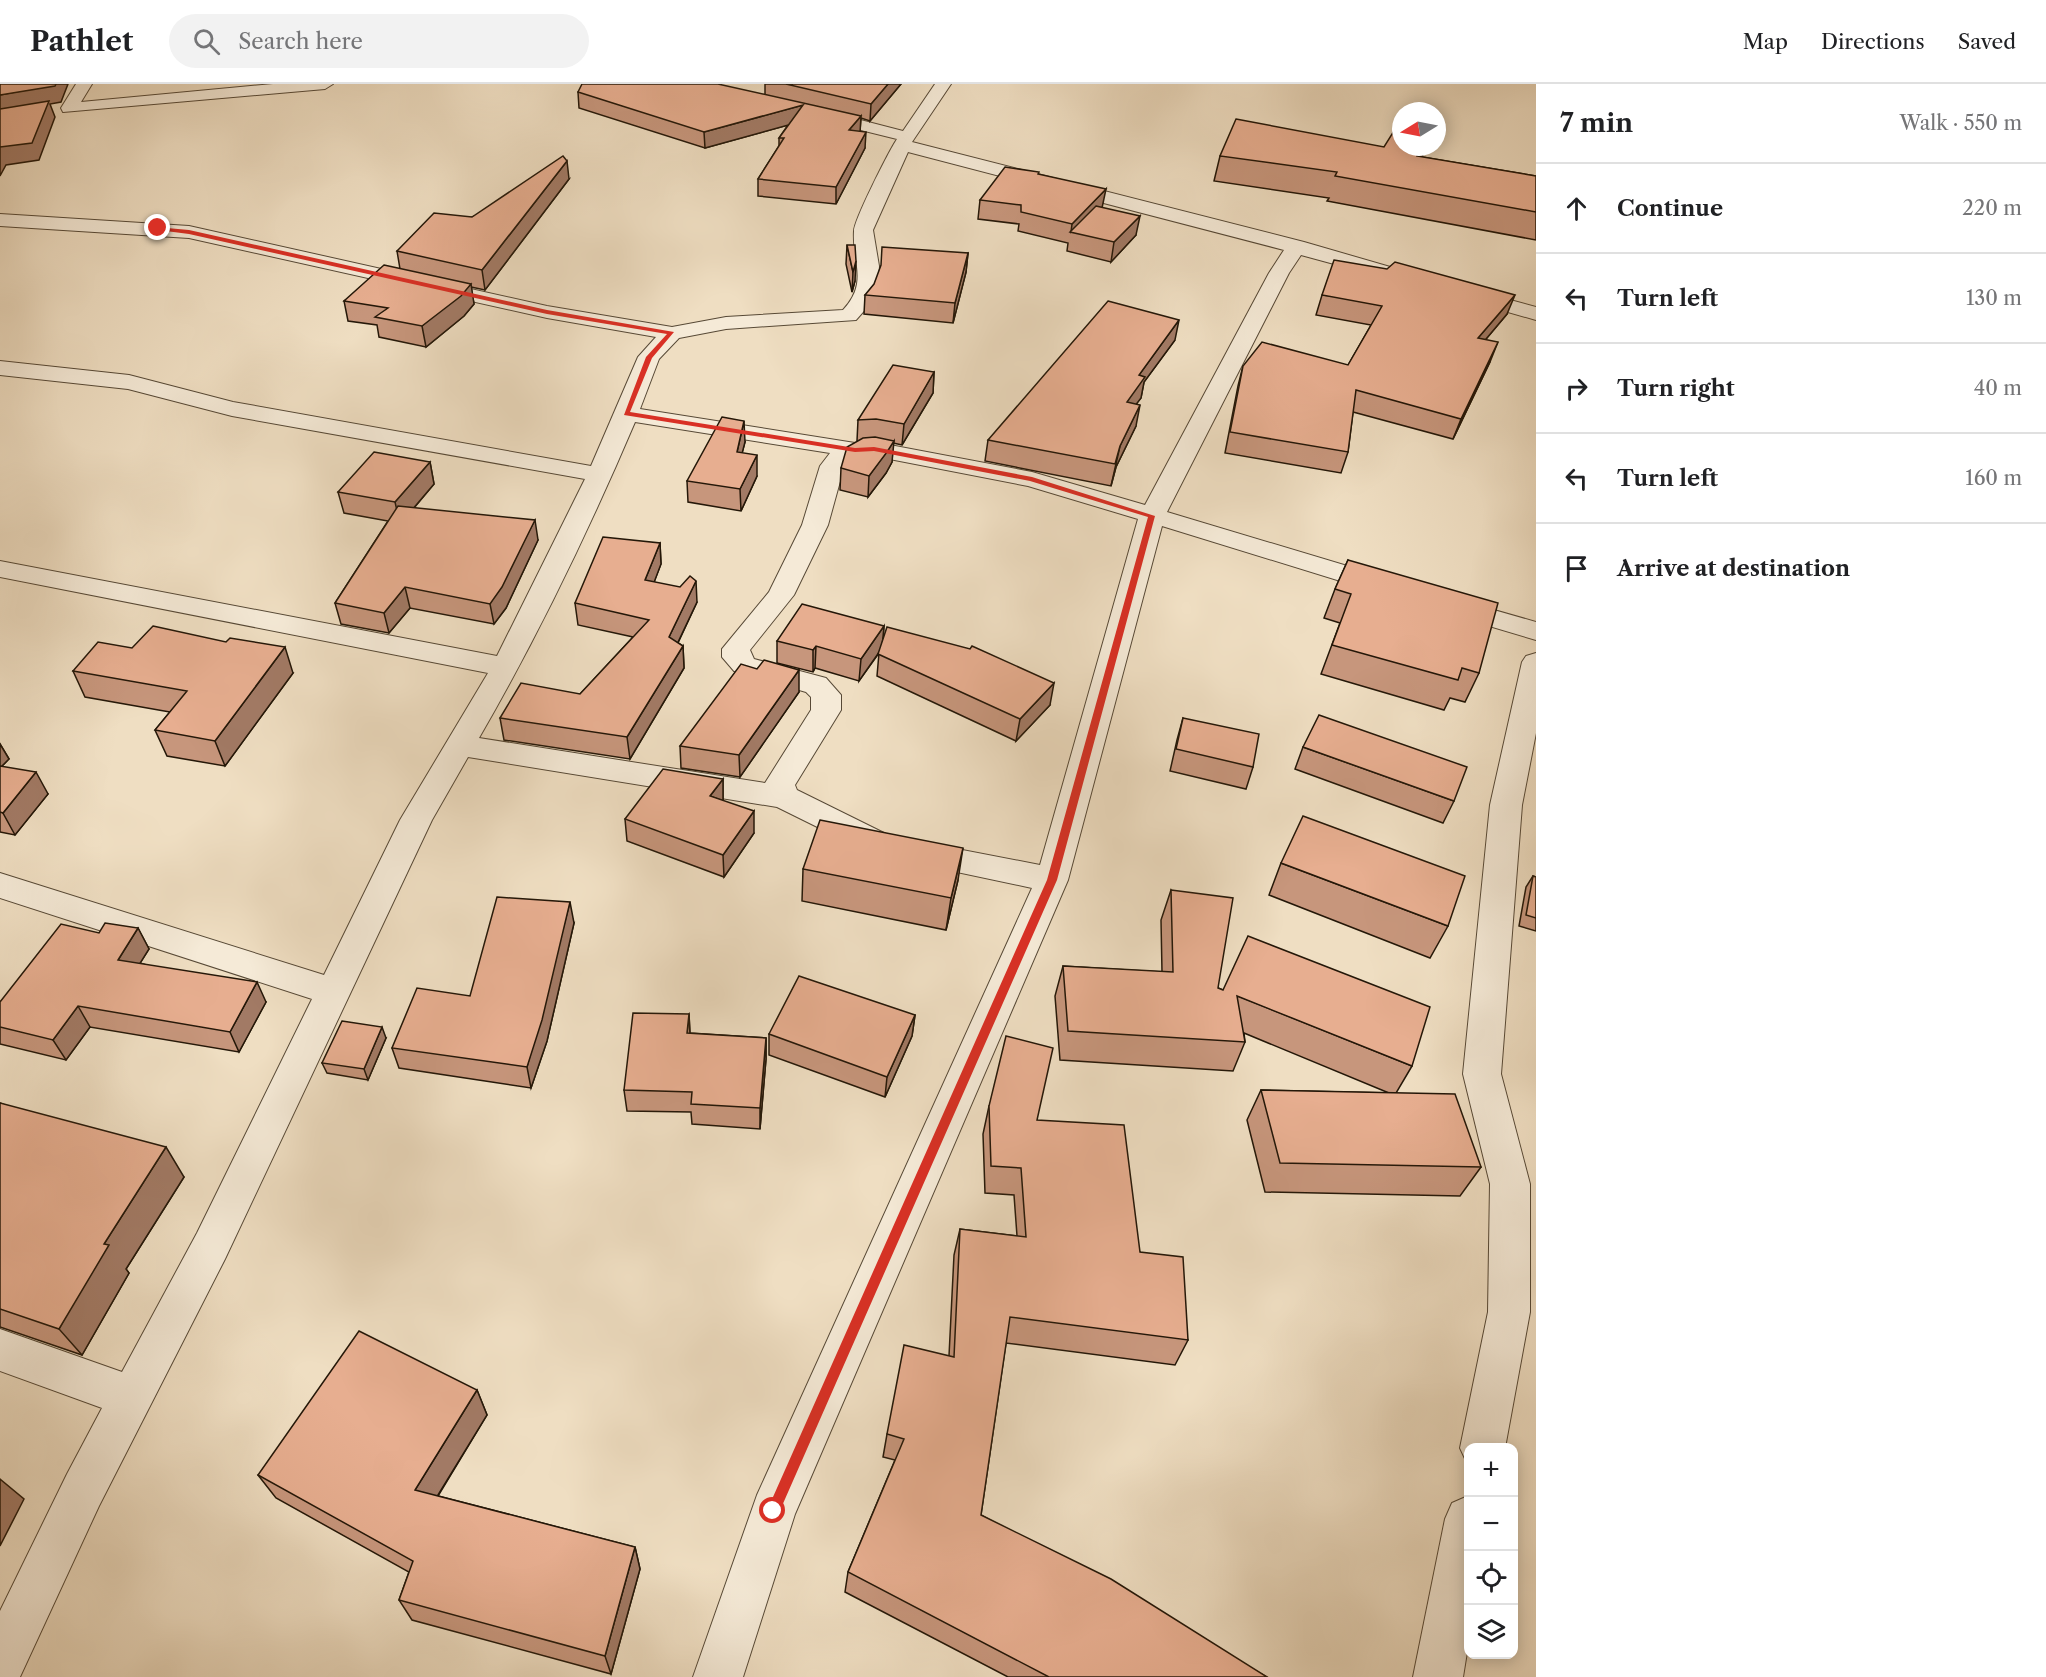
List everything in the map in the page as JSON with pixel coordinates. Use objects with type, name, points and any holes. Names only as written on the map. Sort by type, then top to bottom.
[{"type":"street","points":[[84,84],[63,109],[325,84]]},
{"type":"street","points":[[0,220],[189,232],[547,312],[672,333],[726,323],[849,316],[861,303],[868,284],[869,266],[863,230],[905,141],[943,84]]},
{"type":"street","points":[[802,110],[1029,180],[1297,246],[1422,282]]},
{"type":"street","points":[[718,1677],[773,1511],[1052,880],[1152,516],[1279,273],[1297,246]]},
{"type":"street","points":[[1444,289],[1536,314]]},
{"type":"street","points":[[0,1665],[83,1490],[211,1246],[416,820],[506,667],[549,582],[626,414],[649,357],[672,333]]},
{"type":"street","points":[[0,368],[129,382],[232,409],[597,474]]},
{"type":"street","points":[[626,414],[855,450],[874,449],[1032,479],[1536,631]]},
{"type":"street","points":[[784,797],[778,785],[826,710],[826,695],[816,685],[744,665],[736,657],[736,649],[781,595],[815,525],[832,466],[840,456],[855,450]]},
{"type":"street","points":[[0,569],[506,667]]},
{"type":"street","points":[[1483,1443],[1509,1312],[1510,1184],[1482,1074],[1506,805],[1536,662]]},
{"type":"street","points":[[460,745],[784,797],[883,846],[1052,880]]},
{"type":"street","points":[[0,885],[334,992]]},
{"type":"street","points":[[0,1350],[132,1397]]},
{"type":"street","points":[[1438,1677],[1464,1540]]},
{"type":"building","points":[[0,84],[56,84],[0,95]]},
{"type":"building","points":[[582,84],[718,84],[861,116],[849,130],[866,132],[836,187],[758,179],[784,138],[779,138],[803,105],[704,132],[578,92]]},
{"type":"building","points":[[786,84],[888,84],[871,104]]},
{"type":"building","points":[[49,101],[32,143],[0,147],[0,109]]},
{"type":"building","points":[[1236,119],[1384,147],[1392,134],[1392,156],[1417,156],[1536,176],[1536,212],[1335,176],[1337,172],[1220,156]]},
{"type":"building","points":[[563,156],[567,161],[482,270],[397,251],[434,213],[472,217]]},
{"type":"building","points":[[1005,167],[1039,172],[1038,174],[1106,189],[1072,224],[1021,212],[1021,205],[980,200]]},
{"type":"building","points":[[1096,206],[1140,216],[1114,242],[1070,232]]},
{"type":"building","points":[[847,245],[855,245],[856,261],[853,272]]},
{"type":"building","points":[[882,247],[968,253],[955,303],[865,295],[874,284],[881,265]]},
{"type":"building","points":[[1334,260],[1387,269],[1395,262],[1515,295],[1478,338],[1498,342],[1461,419],[1356,390],[1348,452],[1230,432],[1243,366],[1262,342],[1348,365],[1382,306],[1322,295]]},
{"type":"building","points":[[384,265],[471,284],[461,296],[422,326],[375,317],[388,308],[344,301]]},
{"type":"building","points":[[1108,301],[1179,320],[1139,375],[1145,377],[1127,402],[1140,405],[1120,446],[1115,464],[988,440]]},
{"type":"building","points":[[893,365],[934,372],[904,424],[876,419],[858,420]]},
{"type":"building","points":[[722,417],[744,421],[737,452],[757,455],[740,489],[687,481]]},
{"type":"building","points":[[875,437],[894,441],[869,476],[841,468],[847,447],[863,438]]},
{"type":"building","points":[[374,452],[430,462],[395,502],[338,492]]},
{"type":"building","points":[[398,506],[535,520],[502,587],[490,604],[405,587],[384,613],[335,603]]},
{"type":"building","points":[[603,537],[660,543],[645,580],[680,587],[690,576],[696,581],[669,637],[683,646],[627,737],[500,718],[521,683],[580,694],[649,620],[575,603]]},
{"type":"building","points":[[1348,560],[1498,603],[1479,673],[1462,668],[1458,680],[1332,645],[1351,594],[1335,589]]},
{"type":"building","points":[[802,604],[884,626],[861,659],[816,646],[813,650],[777,641]]},
{"type":"building","points":[[153,626],[226,642],[230,638],[285,647],[215,741],[155,730],[187,691],[73,671],[98,642],[132,648]]},
{"type":"building","points":[[887,627],[970,649],[972,646],[1054,683],[1020,719],[878,654]]},
{"type":"building","points":[[764,660],[799,670],[739,755],[680,746],[741,664],[757,669]]},
{"type":"building","points":[[1319,715],[1467,767],[1454,801],[1303,747]]},
{"type":"building","points":[[1183,718],[1259,734],[1253,767],[1176,749]]},
{"type":"building","points":[[0,766],[36,772],[3,813],[0,812]]},
{"type":"building","points":[[663,769],[723,779],[710,796],[754,811],[723,855],[625,819]]},
{"type":"building","points":[[1303,816],[1465,876],[1448,926],[1281,863]]},
{"type":"building","points":[[820,820],[963,848],[951,898],[803,869]]},
{"type":"building","points":[[1533,876],[1536,877],[1536,918],[1526,915]]},
{"type":"building","points":[[1171,890],[1233,898],[1218,988],[1223,990],[1248,936],[1430,1007],[1412,1066],[1237,996],[1245,1042],[1068,1031],[1063,966],[1173,972]]},
{"type":"building","points":[[497,897],[570,902],[542,1020],[527,1067],[392,1048],[417,988],[470,996]]},
{"type":"building","points":[[105,923],[138,928],[118,960],[257,982],[230,1032],[78,1006],[53,1040],[0,1027],[0,1002],[61,924],[99,933]]},
{"type":"building","points":[[799,976],[915,1015],[887,1077],[769,1034]]},
{"type":"building","points":[[633,1013],[689,1014],[687,1033],[766,1038],[760,1108],[691,1104],[692,1092],[624,1090]]},
{"type":"building","points":[[342,1021],[382,1027],[364,1069],[322,1063]]},
{"type":"building","points":[[1006,1036],[1053,1048],[1037,1120],[1124,1125],[1140,1252],[1183,1257],[1188,1340],[1010,1317],[981,1515],[1111,1579],[1267,1677],[1049,1677],[848,1572],[904,1439],[887,1434],[904,1345],[954,1357],[960,1229],[1026,1237],[1021,1168],[991,1166],[989,1106]]},
{"type":"building","points":[[1261,1090],[1455,1094],[1481,1167],[1280,1163]]},
{"type":"building","points":[[0,1103],[166,1147],[104,1244],[109,1245],[59,1329],[0,1309]]},
{"type":"building","points":[[359,1331],[477,1390],[415,1490],[635,1547],[605,1656],[399,1600],[413,1561],[258,1475]]},
{"type":"route","points":[[158,228],[189,232],[547,312],[672,333],[649,357],[626,414],[855,450],[874,449],[1032,479],[1152,516],[1052,880],[773,1511]]}]
